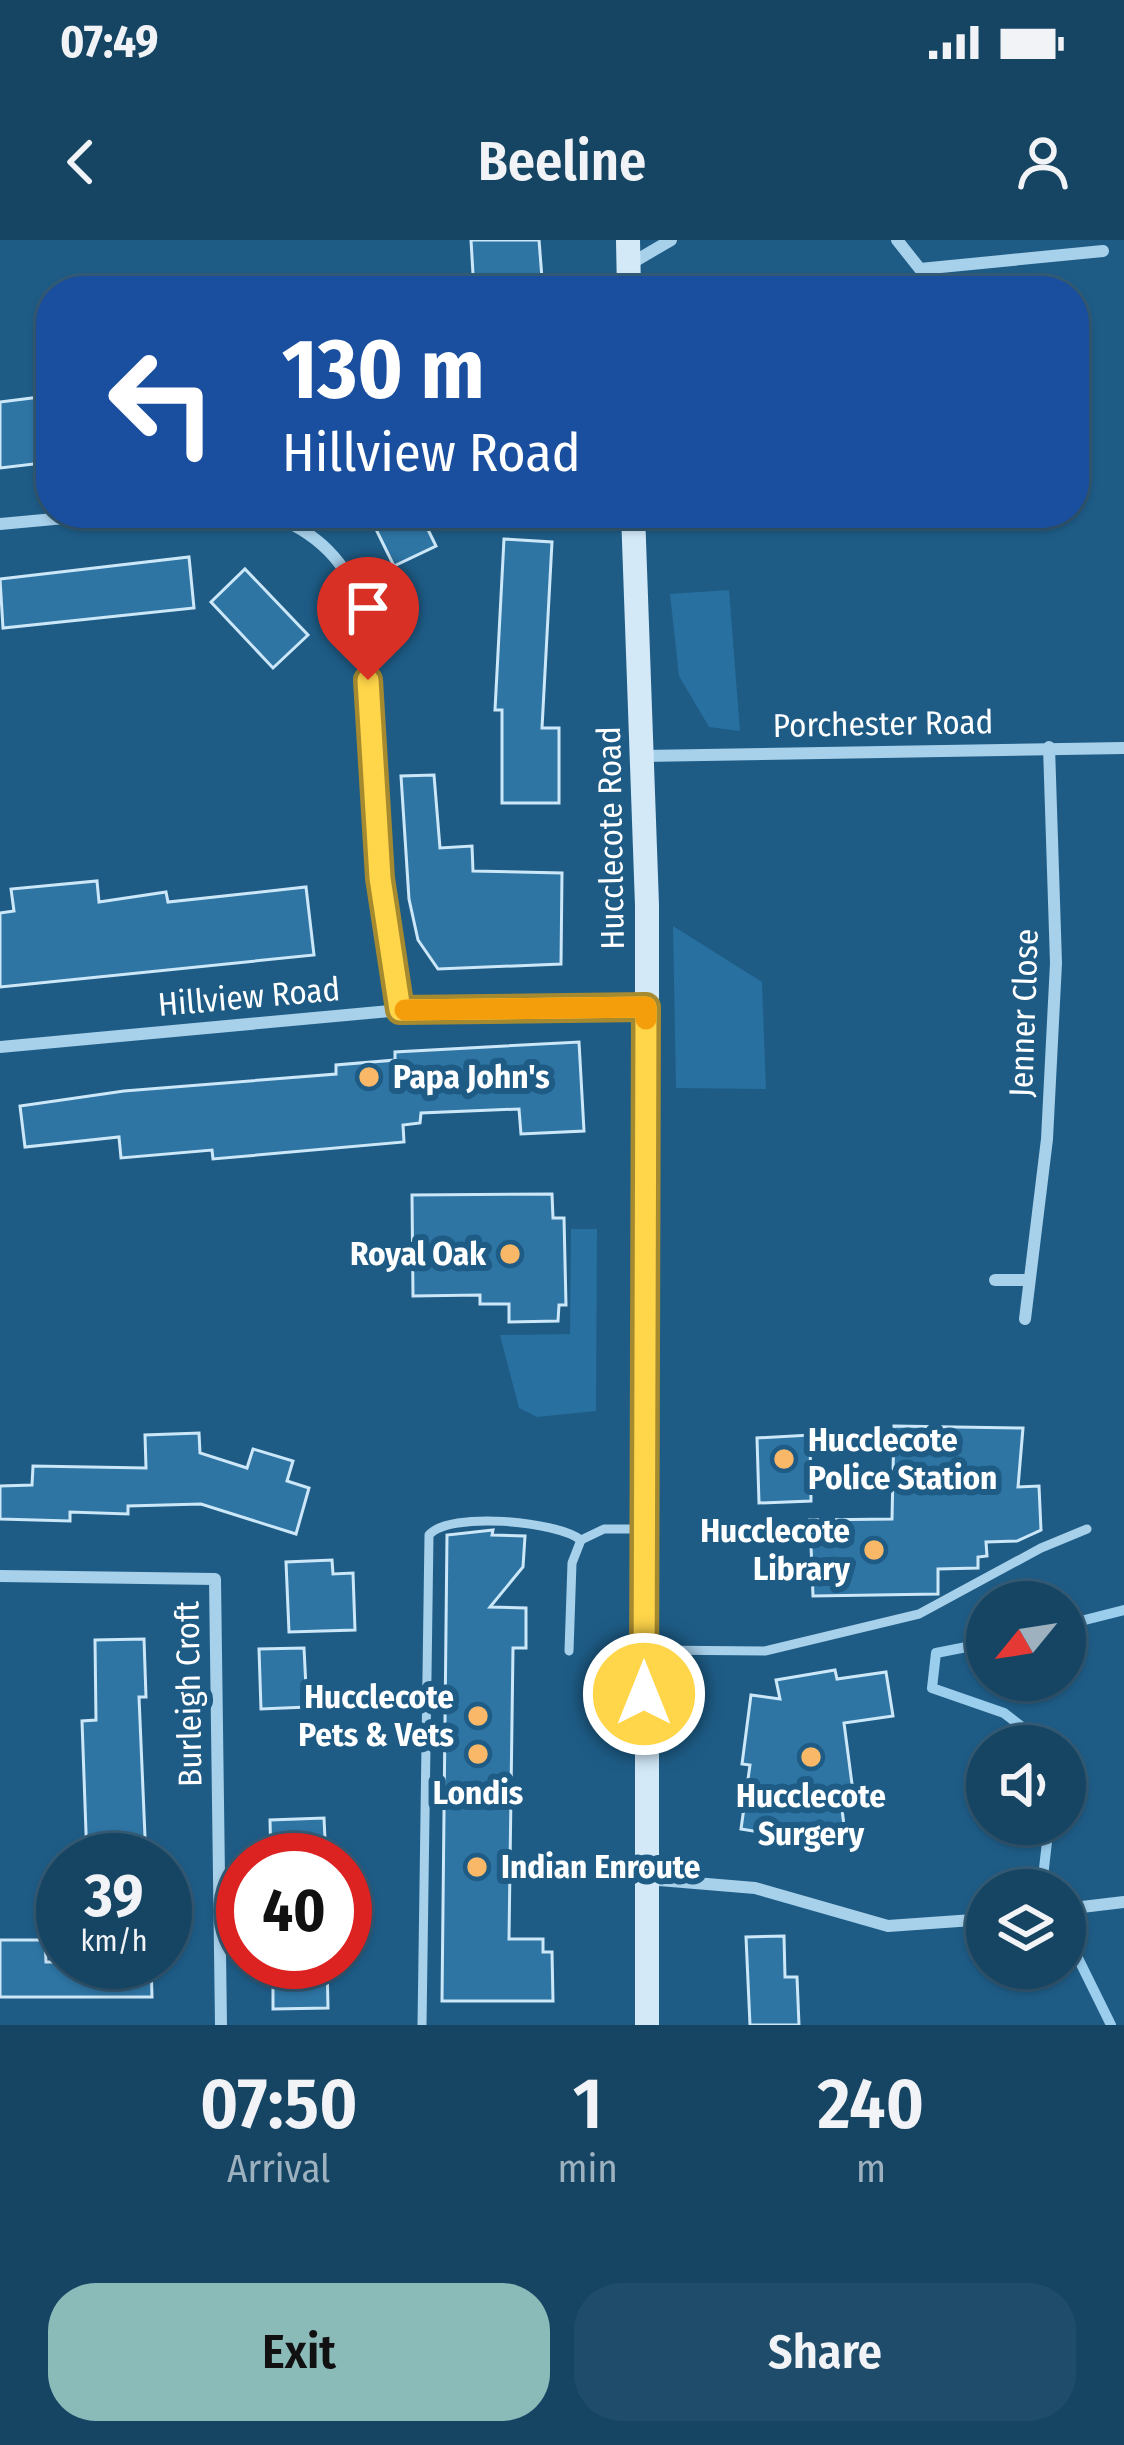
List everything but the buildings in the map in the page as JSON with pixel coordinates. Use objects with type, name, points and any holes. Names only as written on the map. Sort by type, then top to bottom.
[{"type":"street","points":[[628,252],[670,240]]},
{"type":"street","points":[[897,240],[920,268],[1102,250]]},
{"type":"street","points":[[0,524],[36,521]]},
{"type":"street","points":[[299,528],[332,552],[357,591],[364,613],[380,878],[400,1010]]},
{"type":"street","name":"Hucclecote Road","points":[[635,528],[646,1007],[647,2025]]},
{"type":"street","name":"Jenner Close","points":[[1025,1319],[1047,1139],[1055,963],[1049,747]]},
{"type":"street","name":"Porchester Road","points":[[643,757],[1124,748]]},
{"type":"street","name":"Hillview Road","points":[[0,1047],[400,1010],[646,1007]]},
{"type":"street","points":[[995,1280],[1028,1280]]},
{"type":"street","name":"Burleigh Croft","points":[[0,1576],[214,1579],[221,2025]]},
{"type":"street","points":[[644,1879],[755,1888],[888,1926],[966,1920]]},
{"type":"street","points":[[1086,1907],[1124,1902]]},
{"type":"lane","points":[[422,2025],[429,1535],[455,1521],[551,1527],[581,1540]]},
{"type":"lane","points":[[569,1651],[572,1563],[581,1540],[604,1529],[645,1529]]},
{"type":"lane","points":[[644,1650],[765,1651],[919,1614],[1040,1548],[1088,1529]]},
{"type":"shaded area","points":[[729,590],[740,731],[709,727],[679,676],[670,594]]},
{"type":"shaded area","points":[[673,926],[762,982],[766,1089],[676,1088]]},
{"type":"shaded area","points":[[571,1229],[597,1229],[596,1411],[537,1417],[519,1408],[500,1335],[570,1334]]},
{"type":"waterway","points":[[1086,1620],[1124,1610]]},
{"type":"waterway","points":[[966,1647],[936,1653],[932,1688],[966,1700]]},
{"type":"waterway","points":[[969,1701],[1004,1713],[1020,1725]]},
{"type":"waterway","points":[[1044,1869],[1047,1845]]},
{"type":"waterway","points":[[1086,1974],[1111,2025]]},
{"type":"slow traffic","points":[[405,1010],[566,1004],[646,1007],[646,1019]]},
{"type":"place","name":"Papa John's","points":[[369,1077]]},
{"type":"place","name":"Royal Oak","points":[[510,1254]]},
{"type":"place","name":"Hucclecote Police Station","points":[[784,1459]]},
{"type":"place","name":"Hucclecote Library","points":[[874,1550]]},
{"type":"place","name":"Hucclecote Pets & Vets","points":[[478,1716]]},
{"type":"place","name":"Londis","points":[[478,1754]]},
{"type":"place","name":"Hucclecote Surgery","points":[[811,1757]]},
{"type":"place","name":"Indian Enroute","points":[[477,1867]]},
{"type":"route","points":[[368,680],[380,878],[400,1010],[566,1004],[646,1007],[644,1694]]}]
